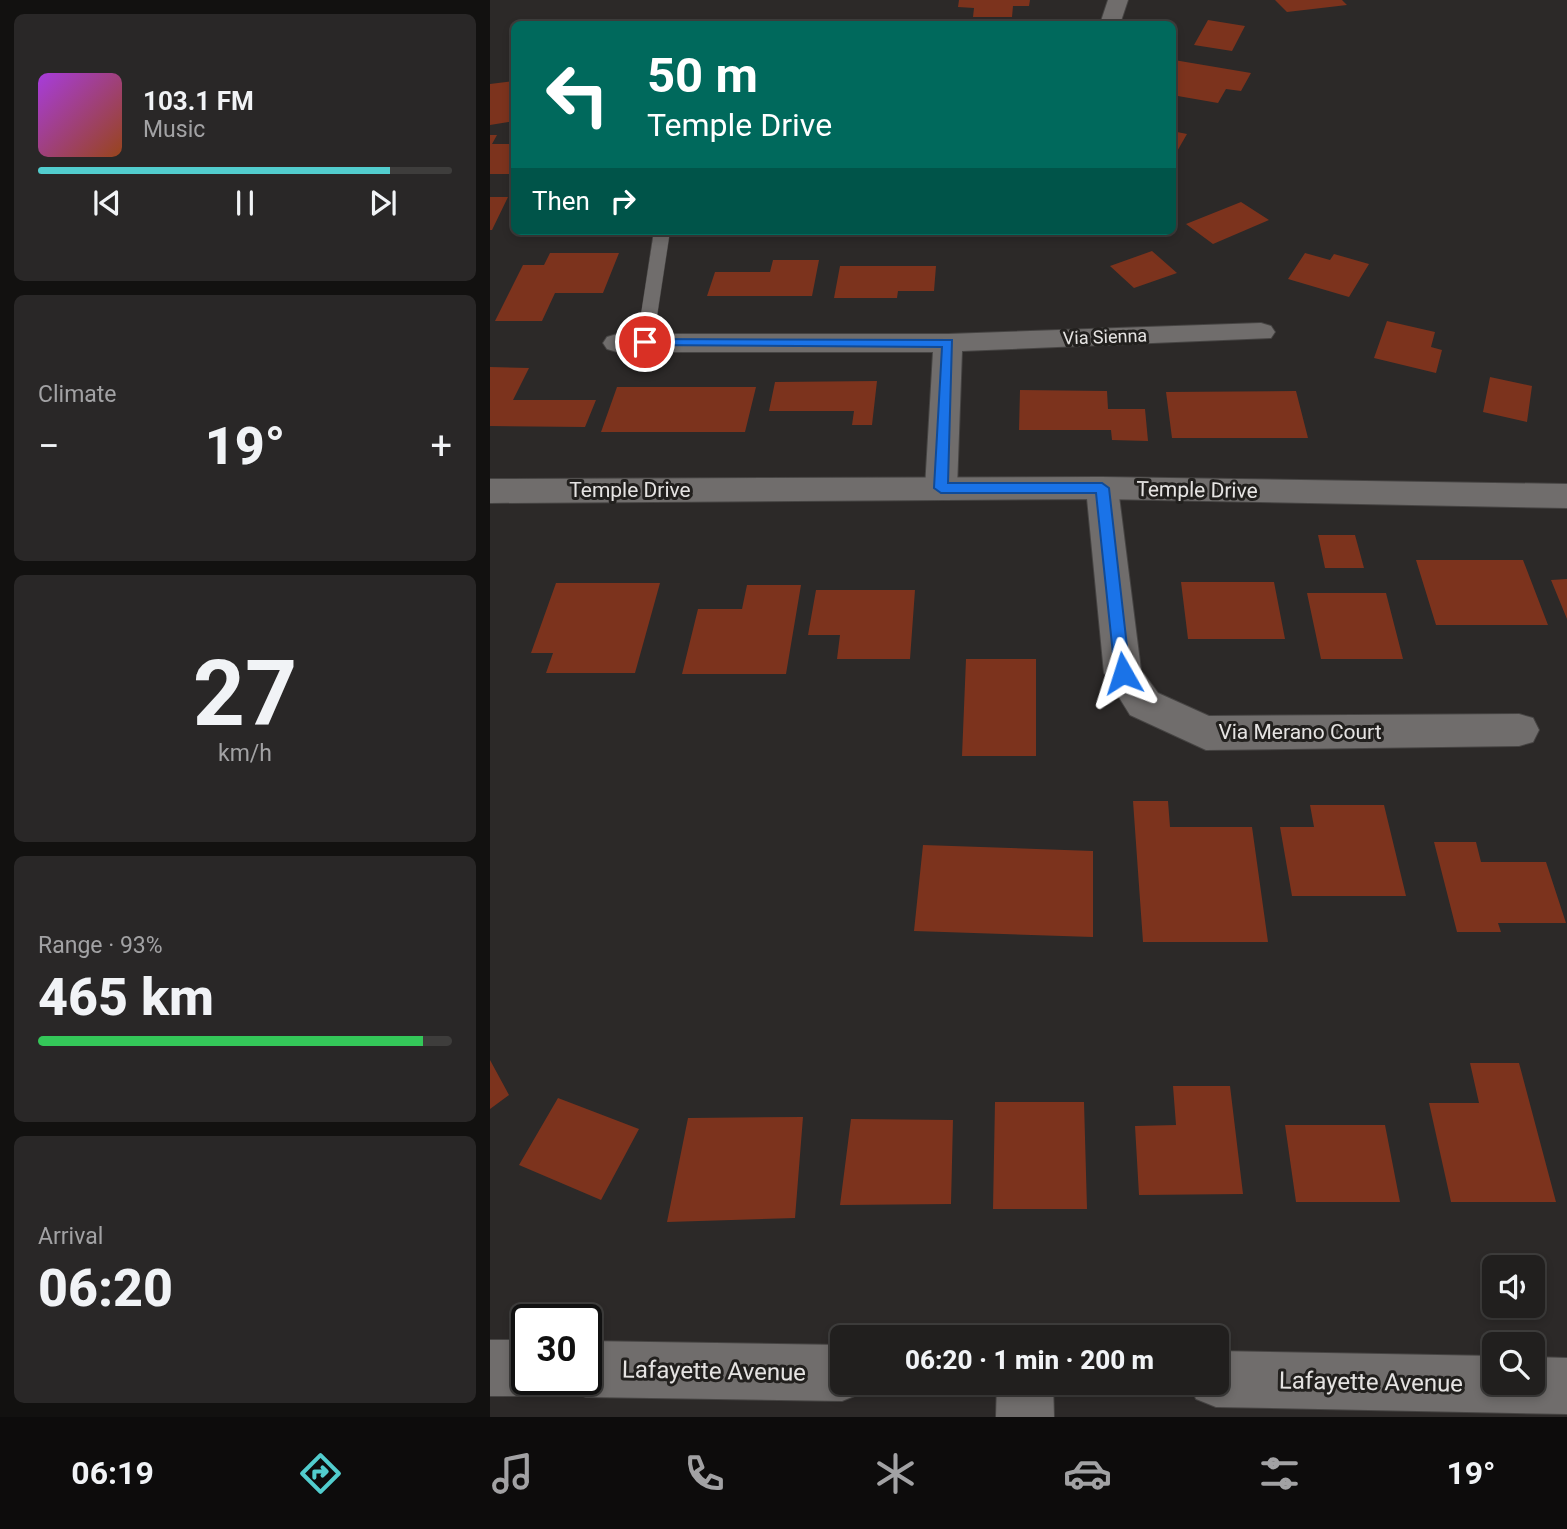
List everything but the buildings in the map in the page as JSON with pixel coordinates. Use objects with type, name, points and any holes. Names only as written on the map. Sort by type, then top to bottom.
[{"type":"street","points":[[1111,21],[1118,0]]},
{"type":"street","name":"Via Sienna","points":[[617,342],[948,343],[1261,332]]},
{"type":"street","points":[[941,488],[948,343]]},
{"type":"street","name":"Temple Drive","points":[[490,491],[1102,488],[1567,496]]},
{"type":"street","name":"Via Merano Court","points":[[1102,488],[1123,673],[1144,704],[1206,733],[1519,730]]},
{"type":"street","points":[[490,1368],[511,1368]]},
{"type":"street","name":"Lafayette Avenue","points":[[602,1369],[830,1373]]},
{"type":"street","name":"Lafayette Avenue","points":[[1229,1379],[1567,1386]]},
{"type":"street","points":[[1025,1395],[1025,1417]]},
{"type":"lane","points":[[617,342],[649,316],[661,235]]},
{"type":"route","points":[[645,342],[948,343],[941,488],[1102,488],[1123,673]]}]
